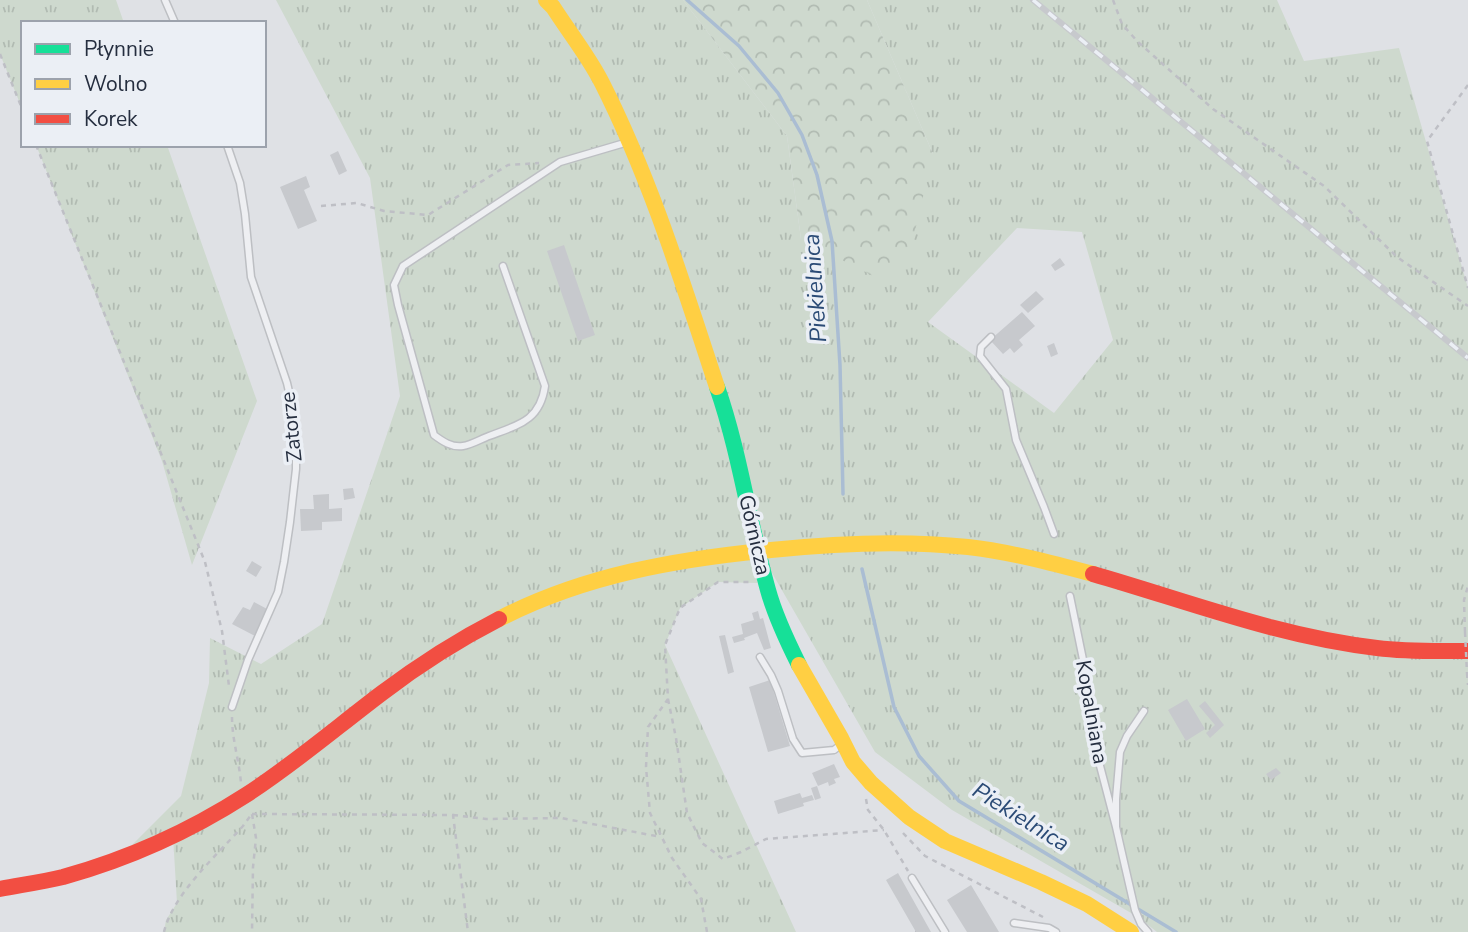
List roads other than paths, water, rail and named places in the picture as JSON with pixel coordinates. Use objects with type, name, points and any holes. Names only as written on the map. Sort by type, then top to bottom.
[{"type":"main road","name":"Górnicza","points":[[545,0],[553,7],[601,81],[629,142],[667,237],[724,406],[768,591],[777,618],[853,762],[875,787],[922,828],[943,840],[1095,907],[1131,932]]},
{"type":"main road","points":[[0,889],[59,878],[93,868],[163,840],[246,795],[398,681],[484,626],[519,609],[582,585],[678,560],[812,545],[902,543],[972,548],[1061,566],[1282,629],[1340,642],[1411,652],[1468,651]]},
{"type":"lane","points":[[165,0],[174,21]]},
{"type":"lane","points":[[503,266],[545,386],[544,398],[538,410],[526,421],[463,446],[445,443],[433,435],[394,285],[403,266],[560,162],[629,142]]},
{"type":"lane","name":"Zatorze","points":[[228,147],[240,183],[251,277],[287,383],[296,435],[296,469],[290,522],[278,592],[248,660],[232,707]]},
{"type":"lane","points":[[992,337],[981,347],[980,356],[1006,389],[1020,452],[1054,534]]},
{"type":"lane","name":"Kopalniana","points":[[1070,596],[1100,762],[1135,910],[1148,932]]},
{"type":"lane","points":[[760,657],[778,691],[793,739],[802,753],[834,750],[844,743]]},
{"type":"lane","name":"Kopalniana","points":[[1116,827],[1115,799],[1120,752],[1144,711]]},
{"type":"lane","points":[[912,878],[944,932]]},
{"type":"lane","points":[[1014,923],[1049,928],[1056,932]]},
{"type":"waterway","name":"Piekielnica","points":[[687,0],[739,46],[778,93],[802,135],[817,175],[832,241],[840,365],[843,494]]},
{"type":"waterway","name":"Piekielnica","points":[[862,569],[894,707],[919,756],[959,801],[1176,932]]},
{"type":"railway","points":[[1033,0],[1468,358]]}]
